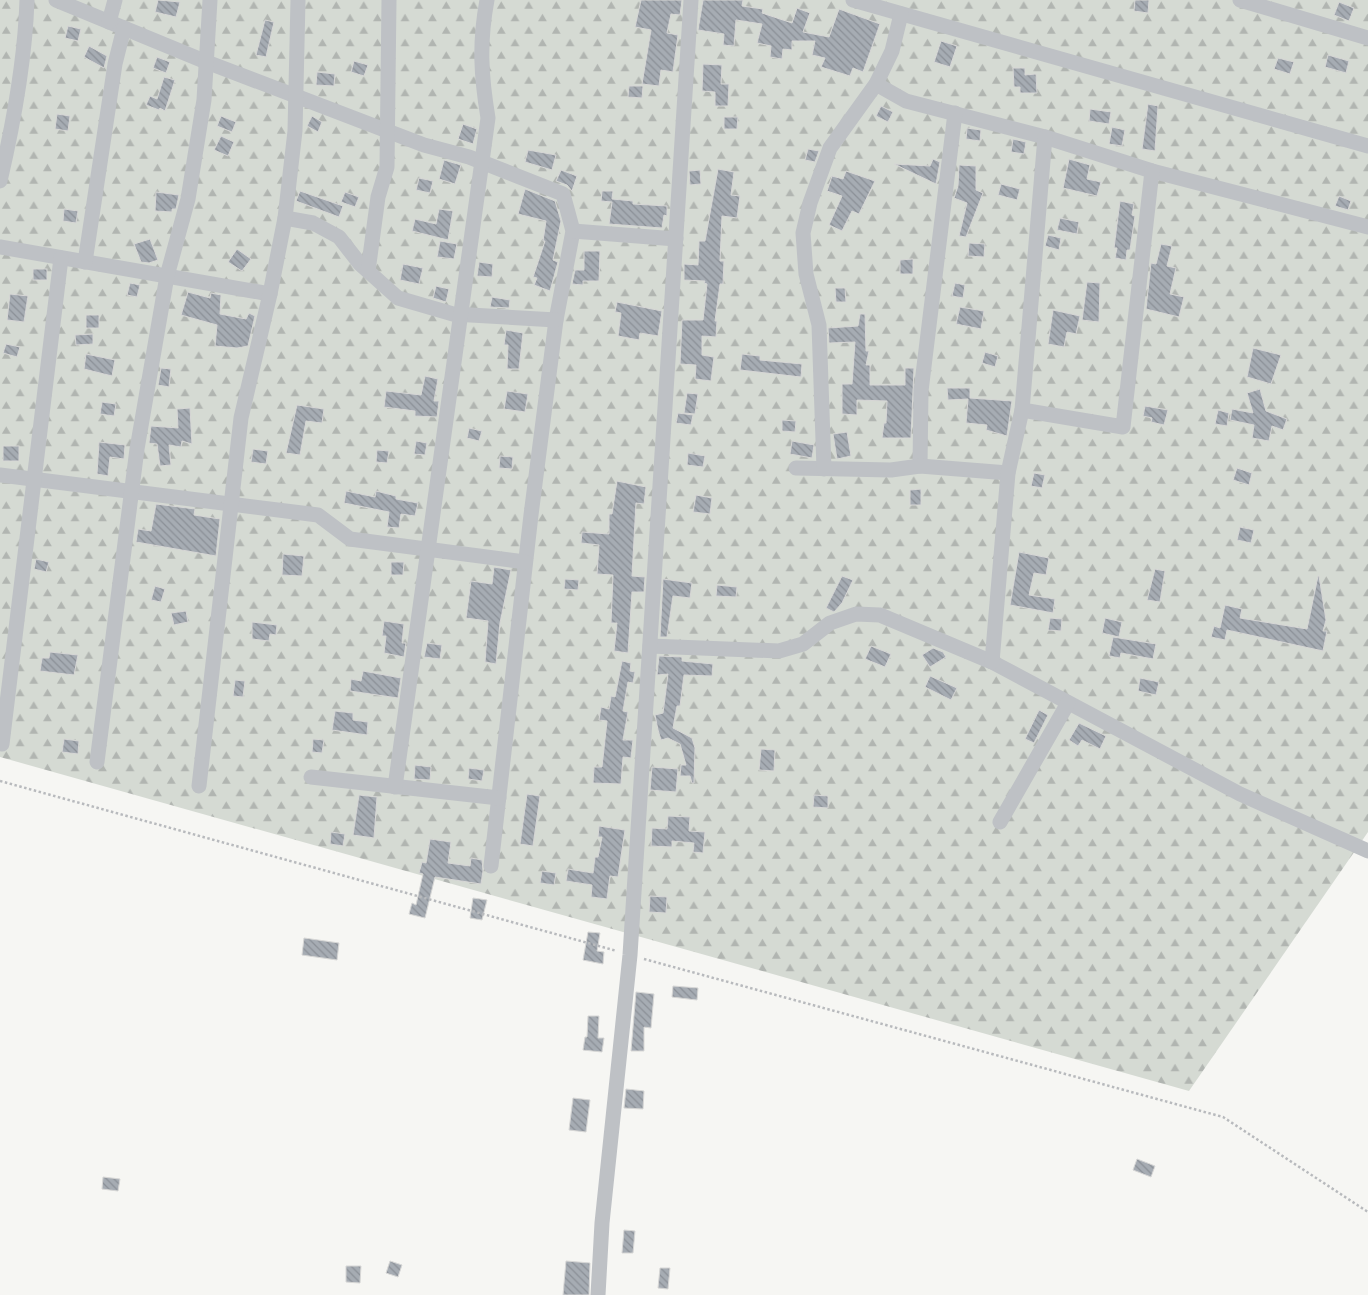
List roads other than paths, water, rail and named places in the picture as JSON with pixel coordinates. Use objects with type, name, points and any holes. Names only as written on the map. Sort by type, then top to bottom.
[{"type":"street","points":[[0,181],[13,123],[25,46],[27,0]]},
{"type":"street","points":[[56,0],[206,61],[424,145],[481,162],[563,194],[573,231],[556,320],[525,562],[491,866]]},
{"type":"street","points":[[109,22],[115,0]]},
{"type":"street","points":[[97,762],[131,491],[167,276],[188,200],[204,100],[210,0]]},
{"type":"street","points":[[199,786],[241,418],[270,294],[285,218],[295,131],[298,0]]},
{"type":"street","points":[[368,271],[378,197],[387,167],[389,0]]},
{"type":"street","points":[[395,786],[488,118],[481,77],[481,32],[487,0]]},
{"type":"street","points":[[598,1295],[602,1224],[630,955],[691,0]]},
{"type":"street","points":[[853,0],[1368,146]]},
{"type":"street","points":[[1240,0],[1368,38]]},
{"type":"street","points":[[824,469],[824,423],[819,325],[806,274],[803,232],[810,203],[830,148],[876,84],[892,51],[900,14]]},
{"type":"street","points":[[85,262],[115,64],[124,28]]},
{"type":"street","points":[[876,84],[906,101],[1045,137],[1152,171],[1368,227]]},
{"type":"street","points":[[920,466],[921,391],[955,114]]},
{"type":"street","points":[[992,662],[1008,473],[1022,410],[1045,137]]},
{"type":"street","points":[[1022,410],[1123,426],[1152,171]]},
{"type":"street","points":[[285,218],[313,223],[339,237],[368,271],[398,298],[460,315],[556,320]]},
{"type":"street","points":[[573,231],[676,239]]},
{"type":"street","points":[[0,247],[270,294]]},
{"type":"street","points":[[2,744],[61,258]]},
{"type":"street","points":[[796,468],[891,470],[920,466],[1008,473]]},
{"type":"street","points":[[0,475],[318,514],[350,539],[525,562]]},
{"type":"street","points":[[650,646],[779,651],[803,644],[830,622],[856,614],[880,615],[992,662],[1240,794],[1368,851]]},
{"type":"street","points":[[1000,822],[1068,703]]},
{"type":"street","points":[[311,777],[499,798]]}]
